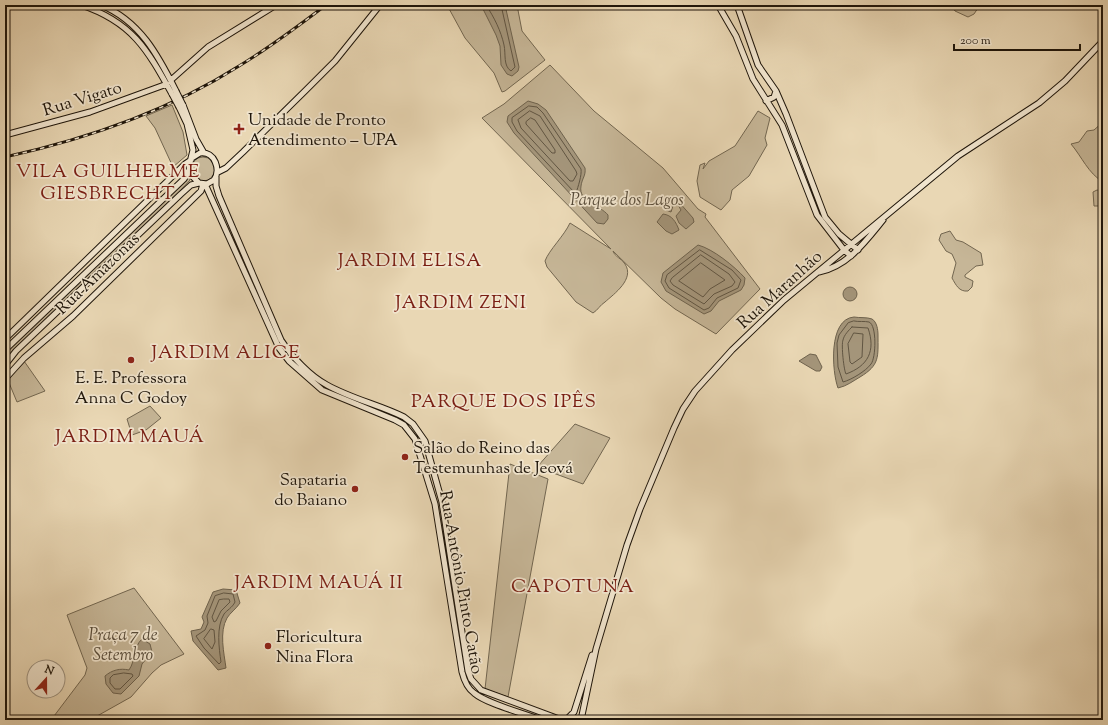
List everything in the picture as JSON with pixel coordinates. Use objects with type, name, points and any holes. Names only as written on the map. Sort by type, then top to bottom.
[{"type":"main road","points":[[81,5],[104,14],[137,38],[169,82]]},
{"type":"main road","points":[[101,5],[111,9],[139,31],[151,45],[196,139],[204,152],[213,159],[216,164],[217,174]]},
{"type":"main road","name":"Rua Vigato","points":[[5,135],[90,112],[169,82],[208,48],[276,5]]},
{"type":"main road","points":[[5,365],[16,351],[180,194],[191,185],[211,183],[217,174],[226,168],[243,152],[335,61],[380,5]]},
{"type":"main road","points":[[718,5],[728,20],[753,80],[782,125],[817,215],[844,250],[851,256]]},
{"type":"main road","points":[[737,5],[758,65],[776,91],[825,217],[832,226],[858,250]]},
{"type":"main road","name":"Rua Maranhão","points":[[581,720],[596,649],[640,509],[683,409],[707,377],[756,325],[817,272],[958,156],[1039,103],[1065,81],[1103,41]]},
{"type":"main road","points":[[766,101],[774,97],[776,91]]},
{"type":"main road","points":[[5,350],[184,180],[191,159],[191,140],[181,106]]},
{"type":"main road","points":[[5,339],[181,168],[191,159],[204,152]]},
{"type":"main road","points":[[181,168],[189,168]]},
{"type":"main road","points":[[189,168],[193,179],[202,184]]},
{"type":"main road","name":"Rua Antônio Pinto Catão","points":[[217,174],[216,186],[219,196],[281,340],[288,350],[314,376],[327,385],[394,412],[413,424],[425,441],[444,511],[468,670],[471,679],[481,690],[565,719]]},
{"type":"main road","name":"Rua Antônio Pinto Catão","points":[[202,184],[279,348],[289,361],[316,386],[339,398],[395,420],[404,425],[411,432],[420,450],[436,504],[456,638],[464,679],[474,694],[541,720]]},
{"type":"main road","name":"Rua Amazonas","points":[[5,379],[24,358],[73,316],[176,216],[201,191],[202,184]]},
{"type":"main road","points":[[817,272],[829,270],[851,256],[858,250],[889,212]]},
{"type":"main road","points":[[365,408],[370,402]]},
{"type":"main road","points":[[428,478],[433,478],[437,486]]},
{"type":"main road","points":[[443,554],[450,553]]},
{"type":"main road","points":[[456,638],[461,639],[464,643]]},
{"type":"main road","name":"Rua Maranhão","points":[[565,719],[574,712],[593,653],[596,649]]},
{"type":"main road","points":[[565,719],[577,720]]},
{"type":"green space","points":[[447,5],[517,5],[522,31],[545,60],[502,92],[494,73],[465,38]]},
{"type":"green space","points":[[951,5],[980,5],[974,14],[968,17],[955,11]]},
{"type":"green space","name":"Parque dos Lagos","points":[[550,65],[594,111],[663,168],[698,209],[706,214],[705,217],[760,289],[716,334],[675,309],[661,298],[613,251],[615,255],[625,264],[627,275],[622,286],[593,313],[576,302],[547,267],[545,261],[547,257],[570,223],[611,249],[482,118],[504,104]]},
{"type":"green space","points":[[172,105],[183,132],[187,155],[173,167],[155,128],[146,116]]},
{"type":"green space","points":[[758,111],[770,118],[765,138],[767,145],[749,176],[732,190],[730,200],[721,210],[700,197],[697,181],[700,165],[705,163],[703,169],[709,161],[735,146]]},
{"type":"green space","points":[[1103,122],[1103,182],[1093,174],[1071,144],[1079,142],[1087,131],[1094,130]]},
{"type":"green space","points":[[203,157],[212,160],[215,169],[212,178],[203,181],[194,178],[191,169],[194,160]]},
{"type":"green space","points":[[188,176],[190,180],[178,193],[17,347],[5,363],[5,352]]},
{"type":"green space","points":[[1097,190],[1103,191],[1103,206],[1094,206],[1093,192]]},
{"type":"green space","points":[[950,231],[956,240],[963,242],[981,253],[983,265],[976,266],[965,275],[965,277],[973,281],[972,287],[968,291],[960,289],[953,281],[952,278],[956,263],[952,254],[946,251],[939,240],[941,234]]},
{"type":"green space","points":[[24,361],[45,391],[17,402],[7,378]]},
{"type":"green space","points":[[150,406],[161,418],[146,430],[132,435],[127,419]]},
{"type":"green space","points":[[575,424],[610,438],[583,484],[537,467]]},
{"type":"green space","points":[[510,464],[548,479],[508,697],[485,689]]},
{"type":"green space","name":"Praça 7 de Setembro","points":[[134,588],[184,654],[161,665],[131,697],[90,720],[51,720],[85,675],[87,668],[67,615]]},
{"type":"water","points":[[481,5],[505,5],[519,67],[518,71],[512,76],[507,74],[501,65],[500,46]]},
{"type":"water","points":[[528,101],[538,104],[546,110],[585,168],[581,191],[586,200],[608,215],[608,219],[604,224],[597,223],[514,133],[507,122],[508,116]]},
{"type":"water","points":[[672,199],[678,201],[693,218],[694,222],[686,229],[679,223],[676,216],[681,210],[678,205],[673,206],[671,212],[666,210],[665,207]]},
{"type":"water","points":[[663,214],[673,219],[679,230],[672,234],[666,231],[657,222]]},
{"type":"water","points":[[698,245],[723,258],[745,278],[744,285],[741,290],[719,301],[711,311],[704,314],[666,291],[661,282],[663,273]]},
{"type":"water","points":[[850,287],[855,289],[857,294],[855,299],[850,301],[845,299],[843,294],[845,289]]},
{"type":"water","points":[[854,317],[870,318],[875,322],[878,333],[878,355],[874,364],[867,373],[847,385],[838,388],[834,370],[834,347],[836,336],[840,327],[846,320]]},
{"type":"water","points":[[810,354],[816,355],[822,367],[820,371],[816,371],[799,361]]},
{"type":"water","points":[[223,589],[236,590],[240,603],[228,616],[223,630],[226,668],[218,670],[193,641],[191,631],[201,629],[204,622],[202,617],[213,592]]},
{"type":"water","points":[[142,639],[150,644],[152,652],[142,664],[139,676],[121,694],[113,693],[106,684],[105,676],[116,670],[129,670],[133,662],[137,646]]},
{"type":"railway","points":[[5,157],[66,142],[126,122],[184,97],[250,59],[326,5]]},
{"type":"place","name":"Unidade de Pronto Atendimento – UPA","points":[[239,129]]},
{"type":"place","name":"E. E. Professora Anna C Godoy","points":[[131,360]]},
{"type":"place","name":"Salão do Reino das Testemunhas de Jeová","points":[[405,457]]},
{"type":"place","name":"Sapataria do Baiano","points":[[355,489]]},
{"type":"place","name":"Floricultura Nina Flora","points":[[268,646]]},
{"type":"district","name":"VILA GUILHERME GIESBRECHT","points":[[108,181]]},
{"type":"district","name":"JARDIM ELISA","points":[[410,259]]},
{"type":"district","name":"JARDIM ZENI","points":[[461,301]]},
{"type":"district","name":"JARDIM ALICE","points":[[226,351]]},
{"type":"district","name":"PARQUE DOS IPÊS","points":[[504,400]]},
{"type":"district","name":"JARDIM MAUÁ","points":[[130,435]]},
{"type":"district","name":"JARDIM MAUÁ II","points":[[319,581]]},
{"type":"district","name":"CAPOTUNA","points":[[573,585]]}]
